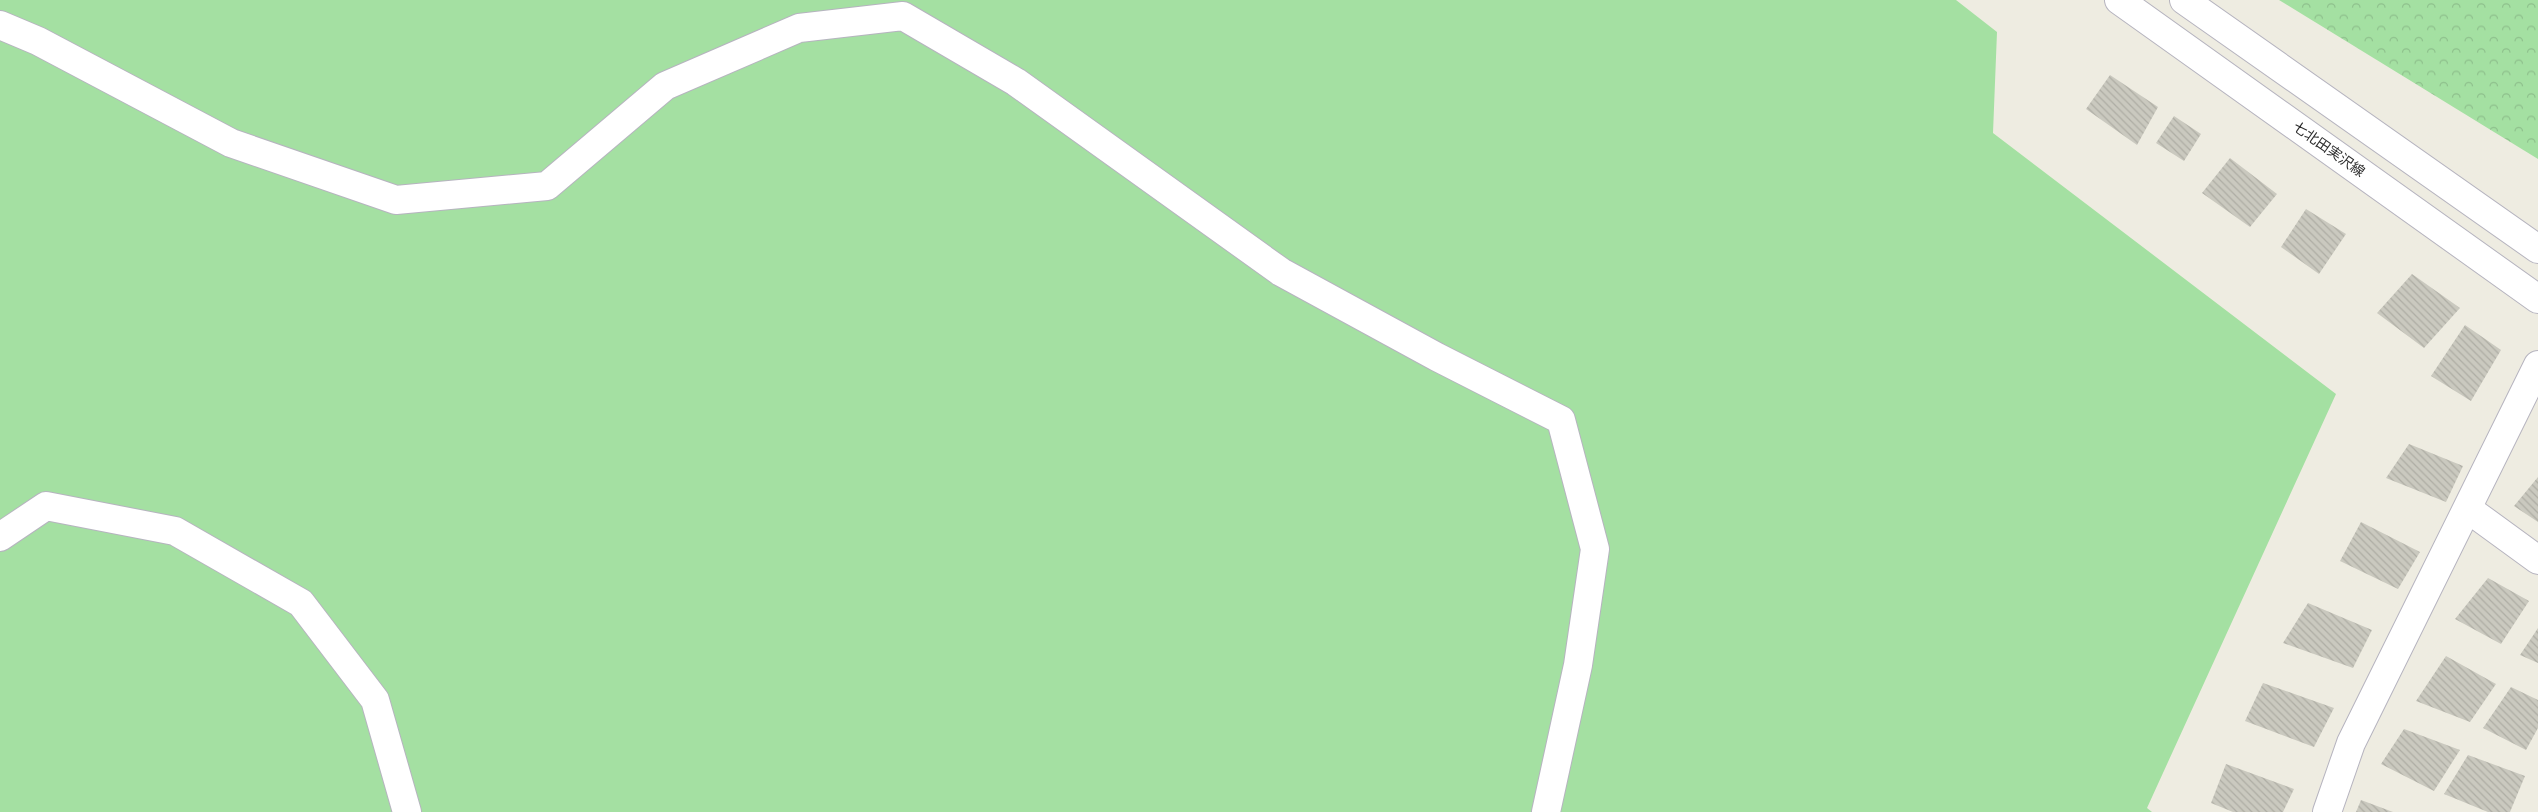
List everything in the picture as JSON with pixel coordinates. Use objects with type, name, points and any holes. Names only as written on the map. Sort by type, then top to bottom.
[{"type":"street","name":"七北田実沢線","points":[[2119,0],[2538,299]]},
{"type":"street","points":[[2184,0],[2538,249]]},
{"type":"street","points":[[0,25],[38,41],[232,143],[396,200],[547,186],[665,86],[799,28],[903,16],[1016,82],[1281,272],[1437,357],[1561,420],[1596,549],[1578,665],[1546,812]]},
{"type":"street","points":[[2327,812],[2352,743],[2424,592],[2468,509],[2538,365]]},
{"type":"street","points":[[0,537],[46,506],[175,531],[301,603],[375,700],[407,812]]},
{"type":"street","points":[[2468,509],[2538,560]]},
{"type":"green space","points":[[0,0],[1956,0],[1997,32],[1993,133],[2336,394],[2147,808],[2152,812],[0,812]]},
{"type":"green space","points":[[2279,0],[2538,0],[2538,159]]},
{"type":"building","points":[[2110,75],[2158,107],[2137,145],[2086,109]]},
{"type":"building","points":[[2174,116],[2201,134],[2184,161],[2156,143]]},
{"type":"building","points":[[2230,158],[2277,194],[2250,227],[2202,193]]},
{"type":"building","points":[[2306,209],[2346,234],[2319,274],[2281,247]]},
{"type":"building","points":[[2412,274],[2460,308],[2424,348],[2377,313]]},
{"type":"building","points":[[2465,325],[2501,350],[2471,401],[2431,376]]},
{"type":"building","points":[[2409,444],[2463,466],[2446,502],[2386,478]]},
{"type":"building","points":[[2538,477],[2538,522],[2514,506]]},
{"type":"building","points":[[2361,522],[2420,552],[2398,589],[2340,561]]},
{"type":"building","points":[[2488,578],[2529,601],[2501,644],[2455,619]]},
{"type":"building","points":[[2308,603],[2372,630],[2353,668],[2283,643]]},
{"type":"building","points":[[2538,628],[2538,663],[2520,655]]},
{"type":"building","points":[[2446,656],[2496,684],[2470,722],[2416,701]]},
{"type":"building","points":[[2263,683],[2334,708],[2314,747],[2245,721]]},
{"type":"building","points":[[2511,687],[2538,700],[2538,728],[2526,750],[2483,728]]},
{"type":"building","points":[[2404,729],[2460,750],[2434,791],[2381,764]]},
{"type":"building","points":[[2468,755],[2525,776],[2510,812],[2488,812],[2444,794]]},
{"type":"building","points":[[2226,764],[2294,789],[2283,812],[2233,812],[2211,803]]},
{"type":"building","points":[[2361,800],[2393,812],[2356,812]]}]
